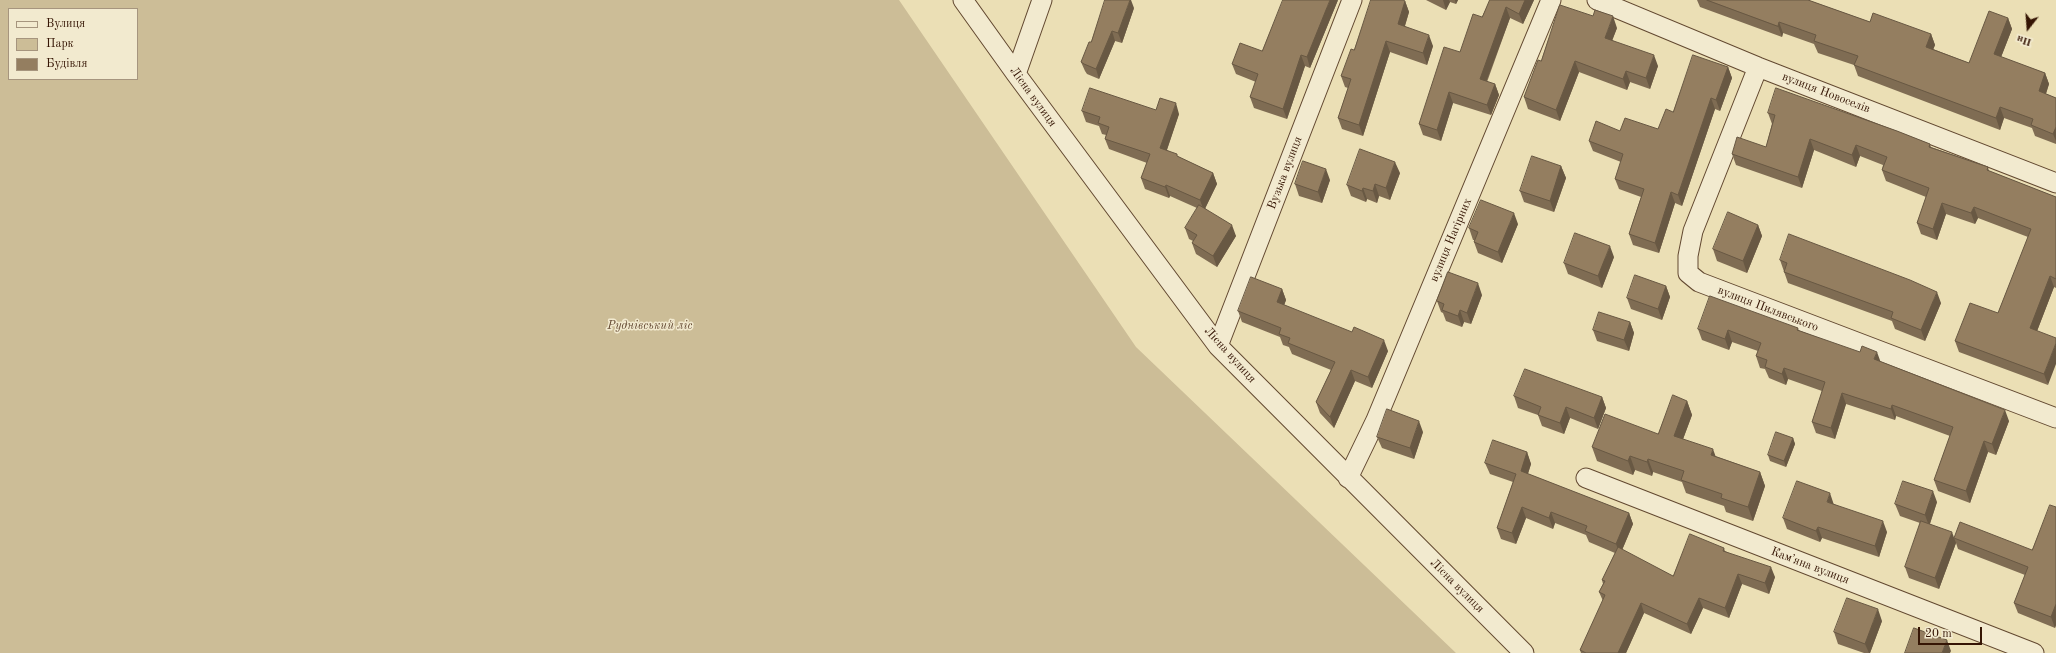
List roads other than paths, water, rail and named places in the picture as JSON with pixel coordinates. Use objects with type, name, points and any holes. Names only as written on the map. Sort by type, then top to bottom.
[{"type":"street","name":"Лісна вулиця","points":[[963,0],[1016,74],[1218,346],[1524,653]]},
{"type":"street","points":[[1016,74],[1042,0]]},
{"type":"street","name":"Вузька вулиця","points":[[1218,346],[1352,0]]},
{"type":"street","name":"вулиця Нагірних","points":[[1348,478],[1376,420],[1551,0]]},
{"type":"street","name":"вулиця Новоселів","points":[[1597,0],[1758,67],[2056,183]]},
{"type":"street","name":"вулиця Пилявського","points":[[1758,67],[1693,231],[1688,256],[1688,273],[1699,282],[2056,418]]},
{"type":"street","name":"Камʼяна вулиця","points":[[1586,478],[2034,653]]},
{"type":"park label","name":"Руднівський ліс","points":[[650,326]]}]
